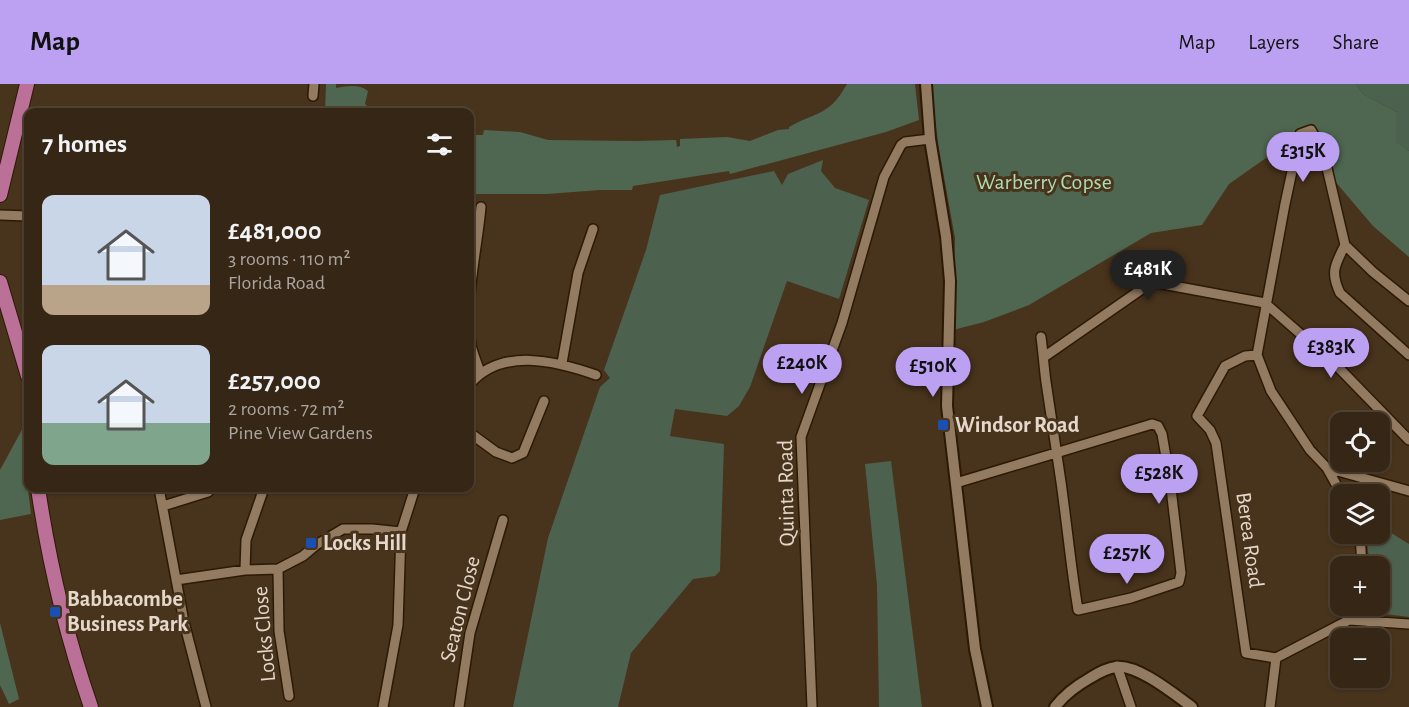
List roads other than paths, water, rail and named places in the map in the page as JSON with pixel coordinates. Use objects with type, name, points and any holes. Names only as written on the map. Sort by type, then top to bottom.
[{"type":"main road","points":[[0,195],[16,121],[27,84]]},
{"type":"main road","points":[[0,282],[24,363]]},
{"type":"main road","points":[[39,492],[61,610],[75,662],[92,707]]},
{"type":"street","points":[[313,96],[314,84]]},
{"type":"street","points":[[926,84],[930,139],[946,236],[950,281],[947,406],[975,649],[987,707]]},
{"type":"street","points":[[1336,484],[1327,468],[1304,441],[1271,391],[1257,355],[1265,303],[1300,134],[1311,130],[1323,151],[1345,245],[1373,272],[1409,301]]},
{"type":"street","name":"Quinta Road","points":[[812,707],[801,437],[842,323],[884,177],[901,145],[905,142],[930,139]]},
{"type":"street","points":[[474,267],[481,207]]},
{"type":"street","points":[[0,216],[24,216]]},
{"type":"street","points":[[562,363],[578,273],[593,229]]},
{"type":"street","points":[[1345,245],[1334,273],[1334,280],[1340,293],[1409,355]]},
{"type":"street","points":[[1044,357],[1152,282],[1265,303],[1336,365],[1409,440]]},
{"type":"street","points":[[956,483],[1013,467],[1056,451],[1152,424],[1158,426],[1162,434],[1173,508],[1181,573],[1179,582],[1131,598],[1078,610],[1056,451],[1041,337]]},
{"type":"street","points":[[474,355],[480,372]]},
{"type":"street","name":"Berea Road","points":[[1257,355],[1245,356],[1225,366],[1197,416],[1210,430],[1216,442],[1246,653],[1276,658]]},
{"type":"street","points":[[474,379],[480,372],[513,361],[562,363],[596,375]]},
{"type":"street","points":[[474,436],[496,452],[512,458],[517,456],[523,453],[544,401]]},
{"type":"street","points":[[1327,468],[1409,490]]},
{"type":"street","points":[[160,492],[184,622],[206,707]]},
{"type":"street","points":[[163,506],[208,492]]},
{"type":"street","points":[[245,570],[246,540],[263,492]]},
{"type":"street","points":[[383,707],[398,625],[401,532],[414,492]]},
{"type":"street","name":"Seaton Close","points":[[459,707],[470,633],[503,520]]},
{"type":"street","points":[[176,580],[245,570],[278,569],[303,556],[316,545],[343,529],[401,532]]},
{"type":"street","name":"Locks Close","points":[[278,569],[279,631],[289,696]]},
{"type":"street","points":[[1368,616],[1369,622]]},
{"type":"street","points":[[1270,707],[1276,658],[1349,620],[1409,624]]},
{"type":"street","points":[[1117,666],[1131,707]]},
{"type":"street","points":[[1055,707],[1063,696],[1086,680],[1117,666],[1141,673],[1192,707]]},
{"type":"place","name":"Windsor Road","points":[[943,425]]},
{"type":"place","name":"Locks Hill","points":[[311,543]]},
{"type":"place","name":"Babbacombe Business Park","points":[[55,612]]},
{"type":"park label","name":"Warberry Copse","points":[[1044,182]]}]
